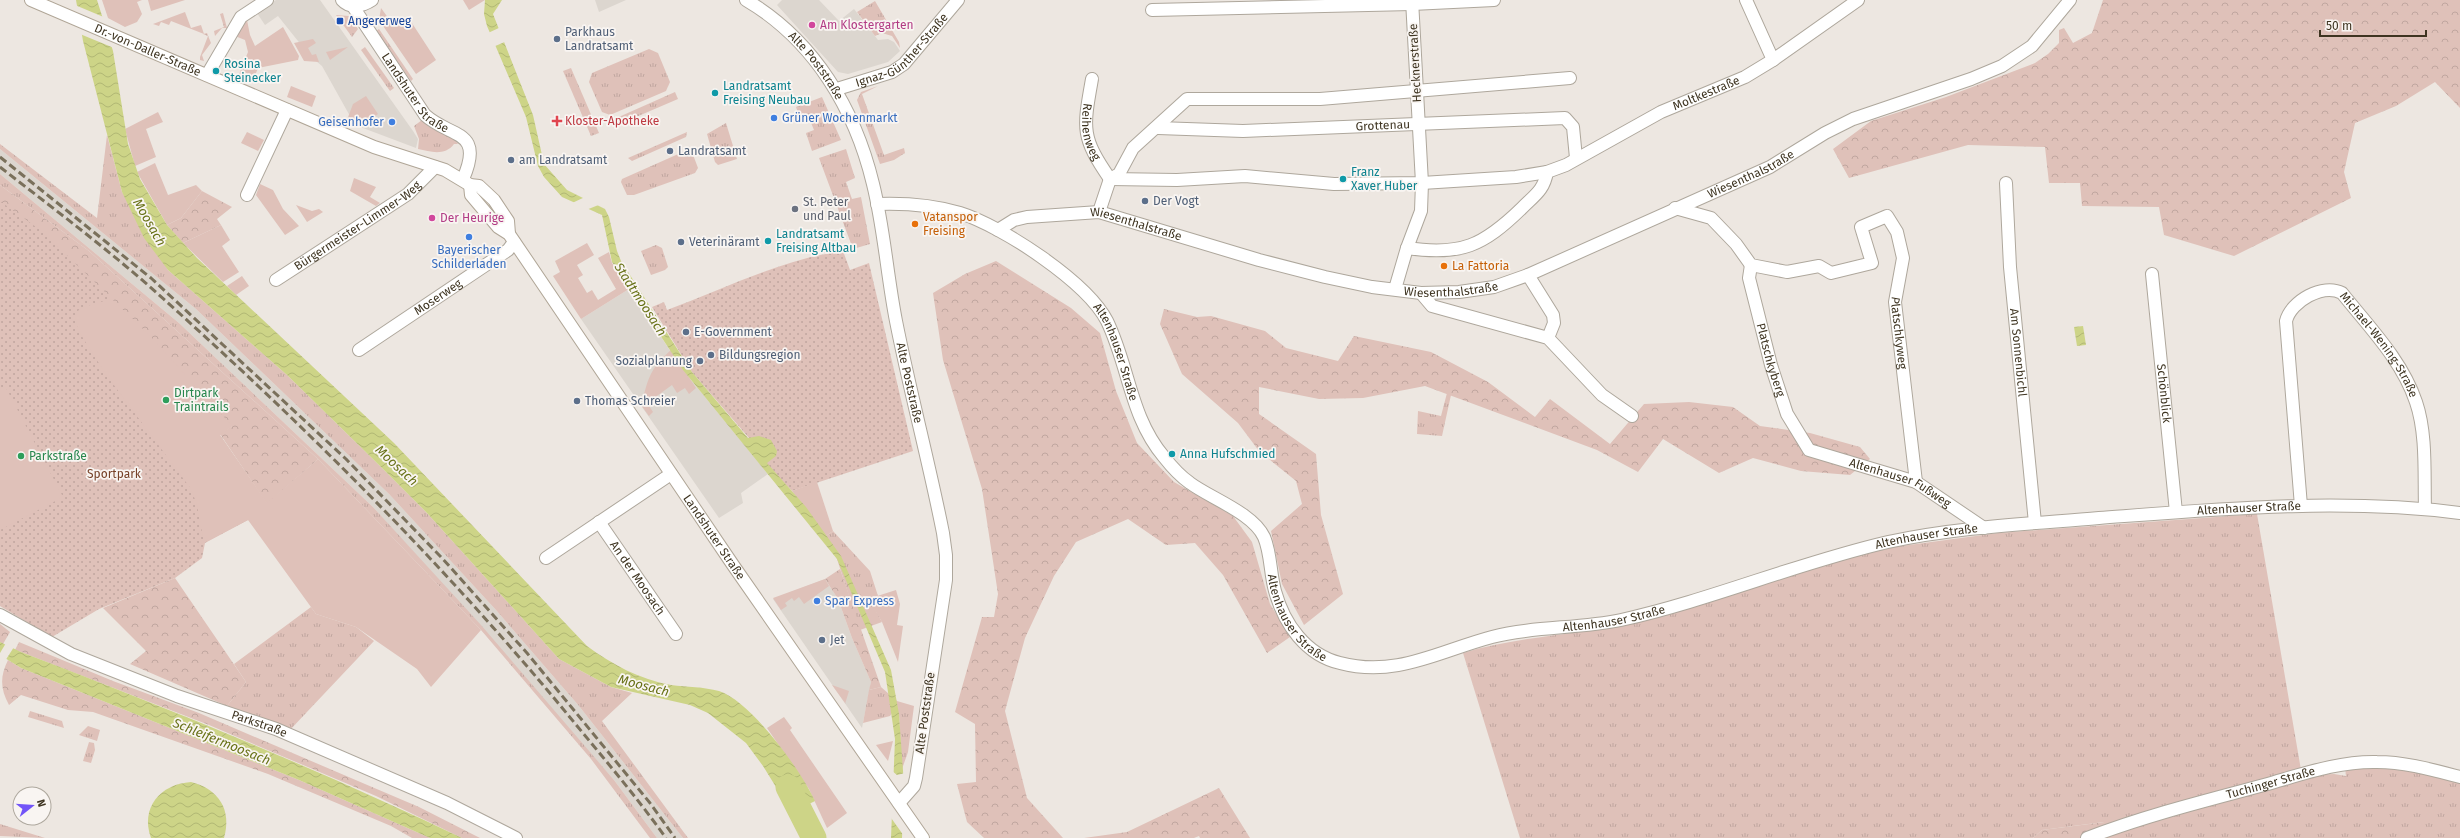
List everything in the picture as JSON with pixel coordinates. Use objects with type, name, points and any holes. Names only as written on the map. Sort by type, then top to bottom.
[{"type":"street","name":"Dr.-von-Daller-Straße","points":[[31,0],[74,20],[380,149],[435,167],[466,182]]},
{"type":"street","points":[[207,75],[241,18],[267,0]]},
{"type":"street","points":[[347,2],[364,5],[372,0]]},
{"type":"street","name":"Alte Poststraße","points":[[746,0],[797,41],[816,61],[837,89],[860,140],[877,204],[896,320],[942,528],[946,555],[946,580],[916,778],[912,788],[899,803]]},
{"type":"street","name":"Ignaz-Günther-Straße","points":[[837,89],[892,72],[904,64],[958,0]]},
{"type":"street","points":[[1152,10],[1494,0]]},
{"type":"street","points":[[1746,0],[1773,60]]},
{"type":"street","name":"Moltkestraße","points":[[1422,183],[1516,177],[1547,172],[1560,168],[1661,112],[1745,76],[1773,60],[1858,0]]},
{"type":"street","name":"Wiesenthalstraße","points":[[998,230],[1014,220],[1027,216],[1099,212],[1259,260],[1325,277],[1421,293],[1459,292],[1494,286],[1528,275],[1675,208],[1770,167],[1825,133],[1853,119],[1964,82],[2002,66],[2028,50],[2052,24],[2070,0]]},
{"type":"street","name":"Landshuter Straße","points":[[347,2],[425,115],[440,126],[456,131],[466,141],[469,155],[466,182],[471,195],[498,227],[511,238],[671,474],[923,838]]},
{"type":"street","name":"Hecknerstraße","points":[[1395,289],[1407,248],[1421,211],[1422,183],[1412,2]]},
{"type":"street","points":[[1099,212],[1110,179],[1119,174],[1133,148],[1158,128],[1187,99],[1320,99],[1570,78]]},
{"type":"street","name":"Reihenweg","points":[[1092,79],[1085,120],[1087,138],[1092,152],[1110,179]]},
{"type":"street","points":[[247,195],[287,110]]},
{"type":"street","name":"Grottenau","points":[[1158,128],[1243,131],[1565,118],[1573,127],[1576,158]]},
{"type":"street","name":"Bürgermeister-Limmer-Weg","points":[[276,280],[408,194],[435,167]]},
{"type":"street","points":[[1407,248],[1434,252],[1466,247],[1488,238],[1544,186],[1547,172]]},
{"type":"street","points":[[1110,179],[1177,180],[1246,176],[1334,184],[1422,183]]},
{"type":"street","name":"Am Sonnenbichl","points":[[2006,183],[2009,249],[2035,523]]},
{"type":"street","points":[[877,204],[898,204],[936,208],[963,214],[998,230]]},
{"type":"street","points":[[1675,208],[1711,218],[1736,244],[1751,265]]},
{"type":"street","name":"Platschkyweg","points":[[1751,265],[1787,272],[1819,266],[1831,273],[1872,263],[1861,227],[1887,216],[1897,232],[1904,258],[1895,302],[1916,482]]},
{"type":"street","name":"Altenhauser Straße","points":[[998,230],[1065,274],[1091,298],[1112,332],[1134,403],[1149,437],[1185,480],[1256,524],[1264,536],[1275,590],[1288,622],[1309,648],[1336,662],[1373,669],[1394,667],[1506,634],[1621,620],[1687,602],[1807,564],[1885,543],[1984,528],[2176,512],[2301,506],[2425,509],[2460,513]]},
{"type":"street","name":"Moserweg","points":[[359,350],[508,250],[511,238]]},
{"type":"street","name":"Platschkyberg","points":[[1751,265],[1749,278],[1772,365],[1787,414],[1809,450]]},
{"type":"street","name":"Schönblick","points":[[2152,274],[2176,512]]},
{"type":"street","points":[[1528,275],[1553,315],[1554,323],[1548,338]]},
{"type":"street","name":"Michael-Wening-Straße","points":[[2301,506],[2286,321],[2292,307],[2307,297],[2335,289],[2342,293],[2402,370],[2416,402],[2422,439],[2425,509]]},
{"type":"street","points":[[1421,293],[1432,306],[1548,338],[1602,395],[1632,416]]},
{"type":"street","name":"Altenhauser Fußweg","points":[[1809,450],[1916,482],[1984,528]]},
{"type":"street","points":[[546,558],[671,474]]},
{"type":"street","name":"An der Moosach","points":[[599,522],[676,634]]},
{"type":"street","name":"Parkstraße","points":[[0,615],[71,654],[177,696],[276,729],[447,803],[516,838]]},
{"type":"street","name":"Tuchinger Straße","points":[[2087,838],[2209,800],[2302,774],[2352,763],[2392,763],[2460,777]]},
{"type":"shaded area","points":[[276,0],[320,0],[413,131],[418,139],[416,148],[355,125],[322,66],[310,56],[278,16],[265,25],[257,13]]},
{"type":"shaded area","points":[[595,0],[626,0],[599,12]]},
{"type":"shaded area","points":[[782,0],[819,0],[839,21],[854,9],[878,40],[888,39],[894,42],[900,51],[888,62],[848,74],[838,72],[777,5]]},
{"type":"shaded area","points":[[0,149],[196,309],[389,494],[496,610],[579,706],[683,838],[657,838],[614,780],[373,507],[179,323],[0,174]]},
{"type":"shaded area","points":[[629,289],[683,370],[768,474],[741,493],[743,503],[719,518],[581,319]]},
{"type":"shaded area","points":[[825,579],[838,599],[852,638],[871,682],[862,728],[773,599]]},
{"type":"green space","points":[[102,0],[142,0],[137,2],[142,14],[137,22],[125,27],[108,18]]},
{"type":"green space","points":[[148,0],[185,0],[151,11]]},
{"type":"green space","points":[[463,0],[485,0],[469,10]]},
{"type":"green space","points":[[2103,0],[2460,0],[2460,108],[2435,82],[2396,106],[2355,123],[2344,172],[2351,198],[2234,256],[2164,235],[2159,207],[2082,206],[2080,183],[2049,183],[2045,147],[1968,145],[1849,178],[1833,149],[1871,121],[1946,97],[2035,63],[2048,54],[2059,43],[2059,30],[2064,28],[2073,43],[2092,33]]},
{"type":"green space","points":[[875,1],[899,42],[900,48],[892,36],[882,33],[875,36],[857,12]]},
{"type":"green space","points":[[381,8],[394,26],[408,17],[436,60],[416,74],[379,20]]},
{"type":"green space","points":[[185,12],[191,28],[201,25],[204,34],[171,21],[169,25],[161,22],[159,26],[153,24]]},
{"type":"green space","points":[[223,13],[227,28],[222,28],[215,36],[214,31],[224,27],[220,14]]},
{"type":"green space","points":[[336,15],[349,16],[358,29],[352,37]]},
{"type":"green space","points":[[247,20],[250,35],[255,46],[283,27],[299,56],[298,60],[258,68],[252,83],[238,77],[248,52],[245,40],[235,36]]},
{"type":"green space","points":[[379,29],[413,79],[411,81],[376,31]]},
{"type":"green space","points":[[207,33],[211,43],[202,55],[204,61],[200,60],[200,57],[208,36],[203,34]]},
{"type":"green space","points":[[313,39],[316,43],[308,48],[312,55],[316,54],[319,62],[304,61],[294,43]]},
{"type":"green space","points":[[348,47],[330,60],[326,52]]},
{"type":"green space","points":[[365,47],[394,88],[390,91],[361,50]]},
{"type":"green space","points":[[649,49],[658,53],[670,82],[666,91],[610,115],[602,112],[589,82],[592,73]]},
{"type":"green space","points":[[571,68],[599,133],[591,136],[563,71]]},
{"type":"green space","points":[[291,86],[316,96],[312,107],[287,97]]},
{"type":"green space","points":[[878,86],[862,94],[884,155],[904,148],[905,153],[894,160],[880,164],[857,100],[861,92]]},
{"type":"green space","points":[[675,92],[678,99],[615,126],[612,120]]},
{"type":"green space","points":[[366,96],[378,114],[362,126],[347,120],[353,104]]},
{"type":"green space","points":[[822,97],[841,140],[812,151],[806,133],[814,130],[809,118],[801,121],[796,107]]},
{"type":"green space","points":[[158,112],[163,122],[146,129],[156,157],[135,166],[125,129]]},
{"type":"green space","points":[[422,120],[430,128],[451,137],[458,144],[454,144],[442,152],[418,149],[419,139],[414,126]]},
{"type":"green space","points":[[726,123],[737,159],[718,165],[715,162],[707,134]]},
{"type":"green space","points":[[247,132],[264,140],[258,151],[241,143]]},
{"type":"green space","points":[[687,132],[686,137],[632,161],[628,158]]},
{"type":"green space","points":[[107,135],[122,192],[168,270],[287,375],[380,466],[427,513],[559,659],[611,687],[632,693],[602,721],[688,838],[683,838],[579,706],[496,610],[389,494],[196,309],[0,149],[0,144],[97,218]]},
{"type":"green space","points":[[846,149],[855,178],[846,182],[852,199],[861,197],[870,244],[853,249],[819,158]]},
{"type":"green space","points":[[685,151],[692,152],[698,168],[695,173],[634,195],[627,195],[621,182],[622,179]]},
{"type":"green space","points":[[155,163],[168,195],[196,185],[202,191],[181,218],[167,225],[137,172]]},
{"type":"green space","points":[[0,174],[179,323],[373,507],[481,625],[614,780],[657,838],[650,838],[591,759],[481,630],[318,459],[89,251],[0,185]]},
{"type":"green space","points":[[354,178],[376,187],[370,197],[380,203],[376,206],[350,191]]},
{"type":"green space","points":[[260,184],[273,190],[283,209],[299,226],[285,235],[256,195]]},
{"type":"green space","points":[[0,185],[89,251],[318,459],[267,504],[220,434],[232,426],[0,387]]},
{"type":"green space","points":[[202,191],[232,207],[217,219],[221,225],[183,243],[167,225],[181,218]]},
{"type":"green space","name":"Sportpark","points":[[0,201],[43,232],[149,335],[232,426],[220,435],[267,504],[248,520],[205,543],[202,558],[175,578],[99,609],[52,637],[0,606]]},
{"type":"green space","points":[[296,205],[312,211],[319,209],[323,212],[307,222]]},
{"type":"green space","points":[[221,225],[230,240],[222,246],[239,272],[223,282],[183,243]]},
{"type":"green space","points":[[587,243],[594,255],[577,265],[583,275],[578,278],[587,293],[592,290],[598,300],[616,289],[598,258],[609,252],[612,263],[629,289],[581,319],[553,276],[560,272],[555,261]]},
{"type":"green space","points":[[656,245],[662,248],[668,267],[665,270],[651,275],[641,251]]},
{"type":"green space","points":[[843,251],[850,270],[869,263],[913,451],[792,491],[772,471],[749,438],[692,372],[652,307],[664,302],[667,310],[776,268],[820,255]]},
{"type":"green space","points":[[996,261],[1071,308],[1100,333],[1116,391],[1137,443],[1174,482],[1233,516],[1252,542],[1270,604],[1290,637],[1267,653],[1223,575],[1195,543],[1166,545],[1128,519],[1076,542],[1054,576],[1025,638],[1005,711],[1027,798],[1063,838],[984,838],[967,822],[957,784],[976,782],[975,724],[955,712],[982,617],[994,617],[998,594],[982,489],[943,360],[933,293],[965,274]]},
{"type":"green space","points":[[242,276],[249,286],[236,295],[227,286]]},
{"type":"green space","points":[[111,299],[149,335],[232,426],[220,435],[267,503],[318,459],[481,630],[431,687],[417,669],[356,627],[316,614],[248,520],[204,543],[197,505],[191,489],[105,373],[78,330],[75,316],[80,308]]},
{"type":"green space","points":[[1164,309],[1197,317],[1211,316],[1265,331],[1286,348],[1338,361],[1354,336],[1431,352],[1488,382],[1535,417],[1550,399],[1610,444],[1644,404],[1689,402],[1733,407],[1760,426],[1810,433],[1860,447],[1870,459],[1850,475],[1801,471],[1753,458],[1719,473],[1663,439],[1638,472],[1597,450],[1425,386],[1363,398],[1319,399],[1259,387],[1259,414],[1316,454],[1321,515],[1343,594],[1304,625],[1282,584],[1271,531],[1302,504],[1296,481],[1259,451],[1238,423],[1182,374],[1160,324]]},
{"type":"green space","points":[[671,350],[696,388],[689,394],[685,388],[677,393],[672,385],[647,403],[653,412],[649,416],[641,405],[648,381],[658,363]]},
{"type":"green space","name":"Parkstraße","points":[[5,386],[63,497],[0,530],[0,389]]},
{"type":"green space","points":[[1447,393],[1451,395],[1442,436],[1417,434],[1418,411],[1441,416]]},
{"type":"green space","points":[[817,482],[833,531],[826,536],[792,491]]},
{"type":"green space","points":[[2257,514],[2301,770],[2100,829],[2104,822],[2042,830],[2033,838],[1520,838],[1463,653],[1508,642],[1620,626],[1643,621],[1840,560],[1894,547],[1998,533]]},
{"type":"green space","points":[[833,531],[870,571],[878,596],[869,599],[882,622],[860,630],[837,559],[826,536]]},
{"type":"green space","points":[[840,569],[881,687],[869,690],[871,682],[852,638],[838,599],[825,579]]},
{"type":"green space","points":[[175,578],[246,682],[227,706],[130,664],[146,651],[103,608]]},
{"type":"green space","points":[[825,579],[829,586],[804,604],[799,597],[794,601],[792,598],[785,603],[787,606],[781,610],[773,598]]},
{"type":"green space","points":[[896,590],[900,604],[897,625],[903,626],[898,662],[882,622],[868,599]]},
{"type":"green space","points":[[311,607],[316,614],[356,627],[374,641],[289,731],[227,706],[246,682],[234,664]]},
{"type":"green space","points":[[0,624],[10,632],[3,644],[0,642]]},
{"type":"green space","points":[[19,642],[113,681],[199,713],[419,807],[480,838],[462,838],[376,796],[209,725],[15,650]]},
{"type":"green space","points":[[8,660],[21,668],[299,780],[430,838],[412,838],[391,826],[268,774],[93,712],[68,710],[21,695],[9,705],[4,693],[2,682],[5,666]]},
{"type":"green space","points":[[832,685],[849,691],[845,704],[845,703]]},
{"type":"green space","points":[[881,687],[897,701],[914,706],[908,752],[902,769],[899,714],[892,713],[890,716],[863,723],[869,690]]},
{"type":"green space","points":[[30,711],[62,721],[64,728],[28,717]]},
{"type":"green space","points":[[784,717],[792,728],[790,730],[847,813],[827,828],[809,789],[767,728]]},
{"type":"green space","points":[[88,726],[100,730],[97,741],[79,735]]},
{"type":"green space","points":[[893,741],[888,761],[876,745]]},
{"type":"green space","points":[[89,742],[94,743],[95,750],[91,763],[83,761]]},
{"type":"green space","points":[[2392,766],[2460,781],[2460,838],[2098,838],[2158,818],[2314,775],[2334,774],[2346,776],[2345,767]]},
{"type":"green space","points":[[1219,788],[1250,838],[1200,838],[1199,836],[1194,838],[1084,838],[1127,832]]},
{"type":"green space","points":[[2105,822],[2100,829],[2087,838],[2033,838],[2042,830]]},
{"type":"green space","points":[[0,824],[45,838],[0,836]]},
{"type":"water","points":[[76,0],[97,0],[113,51],[128,144],[140,179],[167,225],[197,258],[394,443],[587,646],[617,665],[637,675],[671,685],[719,691],[732,697],[746,708],[774,739],[799,773],[815,801],[809,804],[813,813],[797,821],[763,766],[746,743],[708,713],[690,705],[611,687],[559,659],[427,513],[380,466],[287,375],[168,270],[144,238],[122,192],[83,41]]},
{"type":"water","name":"Stadtmoosach","points":[[485,0],[502,0],[493,14],[533,115],[544,164],[567,190],[605,209],[609,217],[617,251],[621,261],[692,372],[748,438],[759,436],[771,440],[777,451],[776,456],[767,463],[806,507],[841,556],[891,670],[899,714],[904,785],[902,838],[891,838],[895,739],[885,672],[837,559],[683,370],[612,262],[602,215],[562,197],[544,177],[538,166],[526,117],[487,26],[484,14]]},
{"type":"water","points":[[2083,326],[2086,345],[2077,346],[2074,327]]},
{"type":"water","name":"Schleifermoosach","points":[[0,642],[21,652],[133,695],[243,740],[462,838],[430,838],[299,780],[21,668],[0,655]]},
{"type":"water","points":[[191,782],[201,785],[209,790],[216,795],[221,802],[226,818],[224,838],[151,838],[148,827],[148,817],[155,800],[170,787]]},
{"type":"pier","points":[[75,5],[106,18],[114,48],[80,34]]},
{"type":"pier","points":[[501,27],[507,41],[493,47],[488,33]]},
{"type":"pier","points":[[585,197],[601,204],[586,210],[570,204]]},
{"type":"pier","points":[[6,643],[14,647],[5,661],[0,657],[0,653]]},
{"type":"pier","points":[[891,770],[897,775],[905,773],[906,818],[904,836],[889,815]]},
{"type":"waterway","name":"Moosach","points":[[788,787],[814,838]]},
{"type":"railway","points":[[0,157],[151,278],[346,459],[442,558],[527,653],[650,803],[675,838]]},
{"type":"railway","points":[[0,167],[131,270],[257,385],[362,488],[413,540],[511,648],[614,770],[666,838]]},
{"type":"place","name":"Angererweg","points":[[340,21]]},
{"type":"place","name":"Am Klostergarten","points":[[812,25]]},
{"type":"place","name":"Parkhaus Landratsamt","points":[[557,39]]},
{"type":"place","name":"Rosina Steinecker","points":[[216,71]]},
{"type":"place","name":"Landratsamt Freising Neubau","points":[[715,93]]},
{"type":"place","name":"Grüner Wochenmarkt","points":[[774,118]]},
{"type":"place","name":"Kloster-Apotheke","points":[[557,121]]},
{"type":"place","name":"Geisenhofer","points":[[392,122]]},
{"type":"place","name":"Landratsamt","points":[[670,151]]},
{"type":"place","name":"am Landratsamt","points":[[511,160]]},
{"type":"place","name":"Franz Xaver Huber","points":[[1343,179]]},
{"type":"place","name":"Der Vogt","points":[[1145,201]]},
{"type":"place","name":"St. Peter und Paul","points":[[795,209]]},
{"type":"place","name":"Der Heurige","points":[[432,218]]},
{"type":"place","name":"Vatanspor Freising","points":[[915,224]]},
{"type":"place","name":"Bayerischer Schilderladen","points":[[469,237]]},
{"type":"place","name":"Landratsamt Freising Altbau","points":[[768,241]]},
{"type":"place","name":"Veterinäramt","points":[[681,242]]},
{"type":"place","name":"La Fattoria","points":[[1444,266]]},
{"type":"place","name":"E-Government","points":[[686,332]]},
{"type":"place","name":"Bildungsregion","points":[[711,355]]},
{"type":"place","name":"Sozialplanung","points":[[700,361]]},
{"type":"place","name":"Dirtpark Traintrails","points":[[166,400]]},
{"type":"place","name":"Thomas Schreier","points":[[577,401]]},
{"type":"place","name":"Anna Hufschmied","points":[[1172,454]]},
{"type":"place","name":"Parkstraße","points":[[21,456]]},
{"type":"place","name":"Spar Express","points":[[817,601]]},
{"type":"place","name":"Jet","points":[[822,640]]}]
